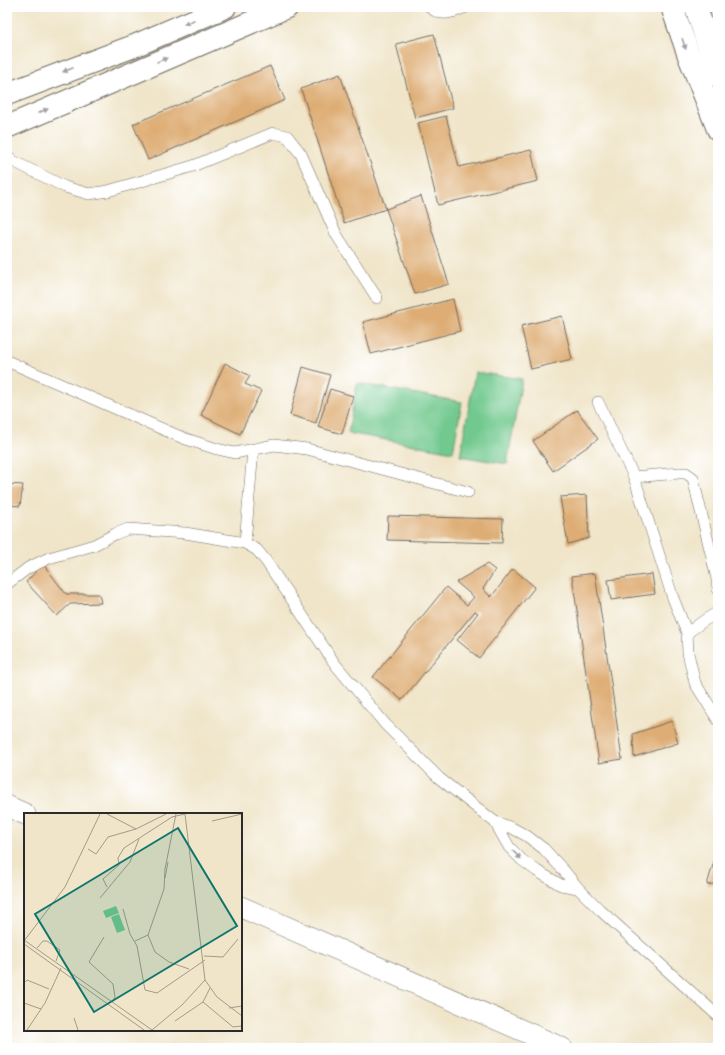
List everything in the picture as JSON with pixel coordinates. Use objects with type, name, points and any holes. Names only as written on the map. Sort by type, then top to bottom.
[{"type":"street","points":[[7,94],[134,46],[225,7]]},
{"type":"street","points":[[7,127],[287,7]]},
{"type":"street","points":[[672,7],[689,56],[718,129]]},
{"type":"street","points":[[696,7],[718,76]]},
{"type":"street","points":[[7,806],[24,814]]},
{"type":"street","points":[[242,907],[562,1048]]},
{"type":"lane","points":[[430,7],[434,11],[448,14],[466,7]]},
{"type":"lane","points":[[7,155],[13,161],[65,187],[89,194],[108,191],[193,166],[273,133],[287,136],[302,154],[336,234],[377,298]]},
{"type":"lane","points":[[7,361],[183,438],[217,449],[235,453],[274,445],[307,449],[468,492]]},
{"type":"lane","points":[[598,402],[634,477],[673,598],[687,634],[688,653],[695,683],[718,720]]},
{"type":"lane","points":[[245,543],[253,450]]},
{"type":"lane","points":[[634,477],[686,473],[693,478],[717,579],[718,589]]},
{"type":"lane","points":[[7,584],[28,568],[49,558],[94,545],[128,529],[185,533],[245,543],[257,550],[266,561],[335,664],[385,724],[439,778],[495,822],[512,828],[527,836],[544,849],[578,888],[600,910],[718,1016]]},
{"type":"lane","points":[[687,634],[718,612]]},
{"type":"lane","points":[[495,822],[509,847],[522,860],[560,885],[578,888]]},
{"type":"green space","points":[[475,372],[522,379],[507,464],[460,456]]},
{"type":"green space","points":[[357,383],[462,402],[453,452],[348,433]]},
{"type":"building","points":[[434,34],[453,108],[415,118],[396,44]]},
{"type":"building","points":[[270,66],[285,100],[148,160],[133,124]]},
{"type":"building","points":[[340,74],[386,209],[344,223],[301,89]]},
{"type":"building","points":[[446,116],[459,167],[531,150],[538,181],[438,205],[418,123]]},
{"type":"building","points":[[421,196],[449,284],[415,294],[386,209]]},
{"type":"building","points":[[453,299],[460,331],[371,354],[363,322]]},
{"type":"building","points":[[562,316],[572,359],[531,369],[521,326]]},
{"type":"building","points":[[225,363],[250,376],[245,384],[261,391],[240,434],[201,415]]},
{"type":"building","points":[[303,367],[330,375],[316,423],[290,415]]},
{"type":"building","points":[[330,389],[353,396],[342,434],[318,427]]},
{"type":"building","points":[[577,410],[598,439],[553,471],[533,441]]},
{"type":"building","points":[[7,484],[23,485],[20,506],[7,505]]},
{"type":"building","points":[[587,495],[589,538],[568,544],[560,497]]},
{"type":"building","points":[[388,516],[503,519],[502,543],[387,540]]},
{"type":"building","points":[[43,564],[66,594],[99,594],[101,603],[70,604],[57,616],[26,582]]},
{"type":"building","points":[[487,564],[495,570],[483,589],[491,597],[513,569],[535,587],[479,658],[457,640],[478,613],[475,611],[402,700],[373,677],[446,587],[467,605],[474,597],[456,582]]},
{"type":"building","points":[[595,573],[622,759],[599,763],[572,576]]},
{"type":"building","points":[[652,574],[655,594],[611,600],[608,580]]},
{"type":"building","points":[[672,721],[678,743],[634,757],[633,734]]},
{"type":"building","points":[[718,848],[718,883],[707,885]]}]
